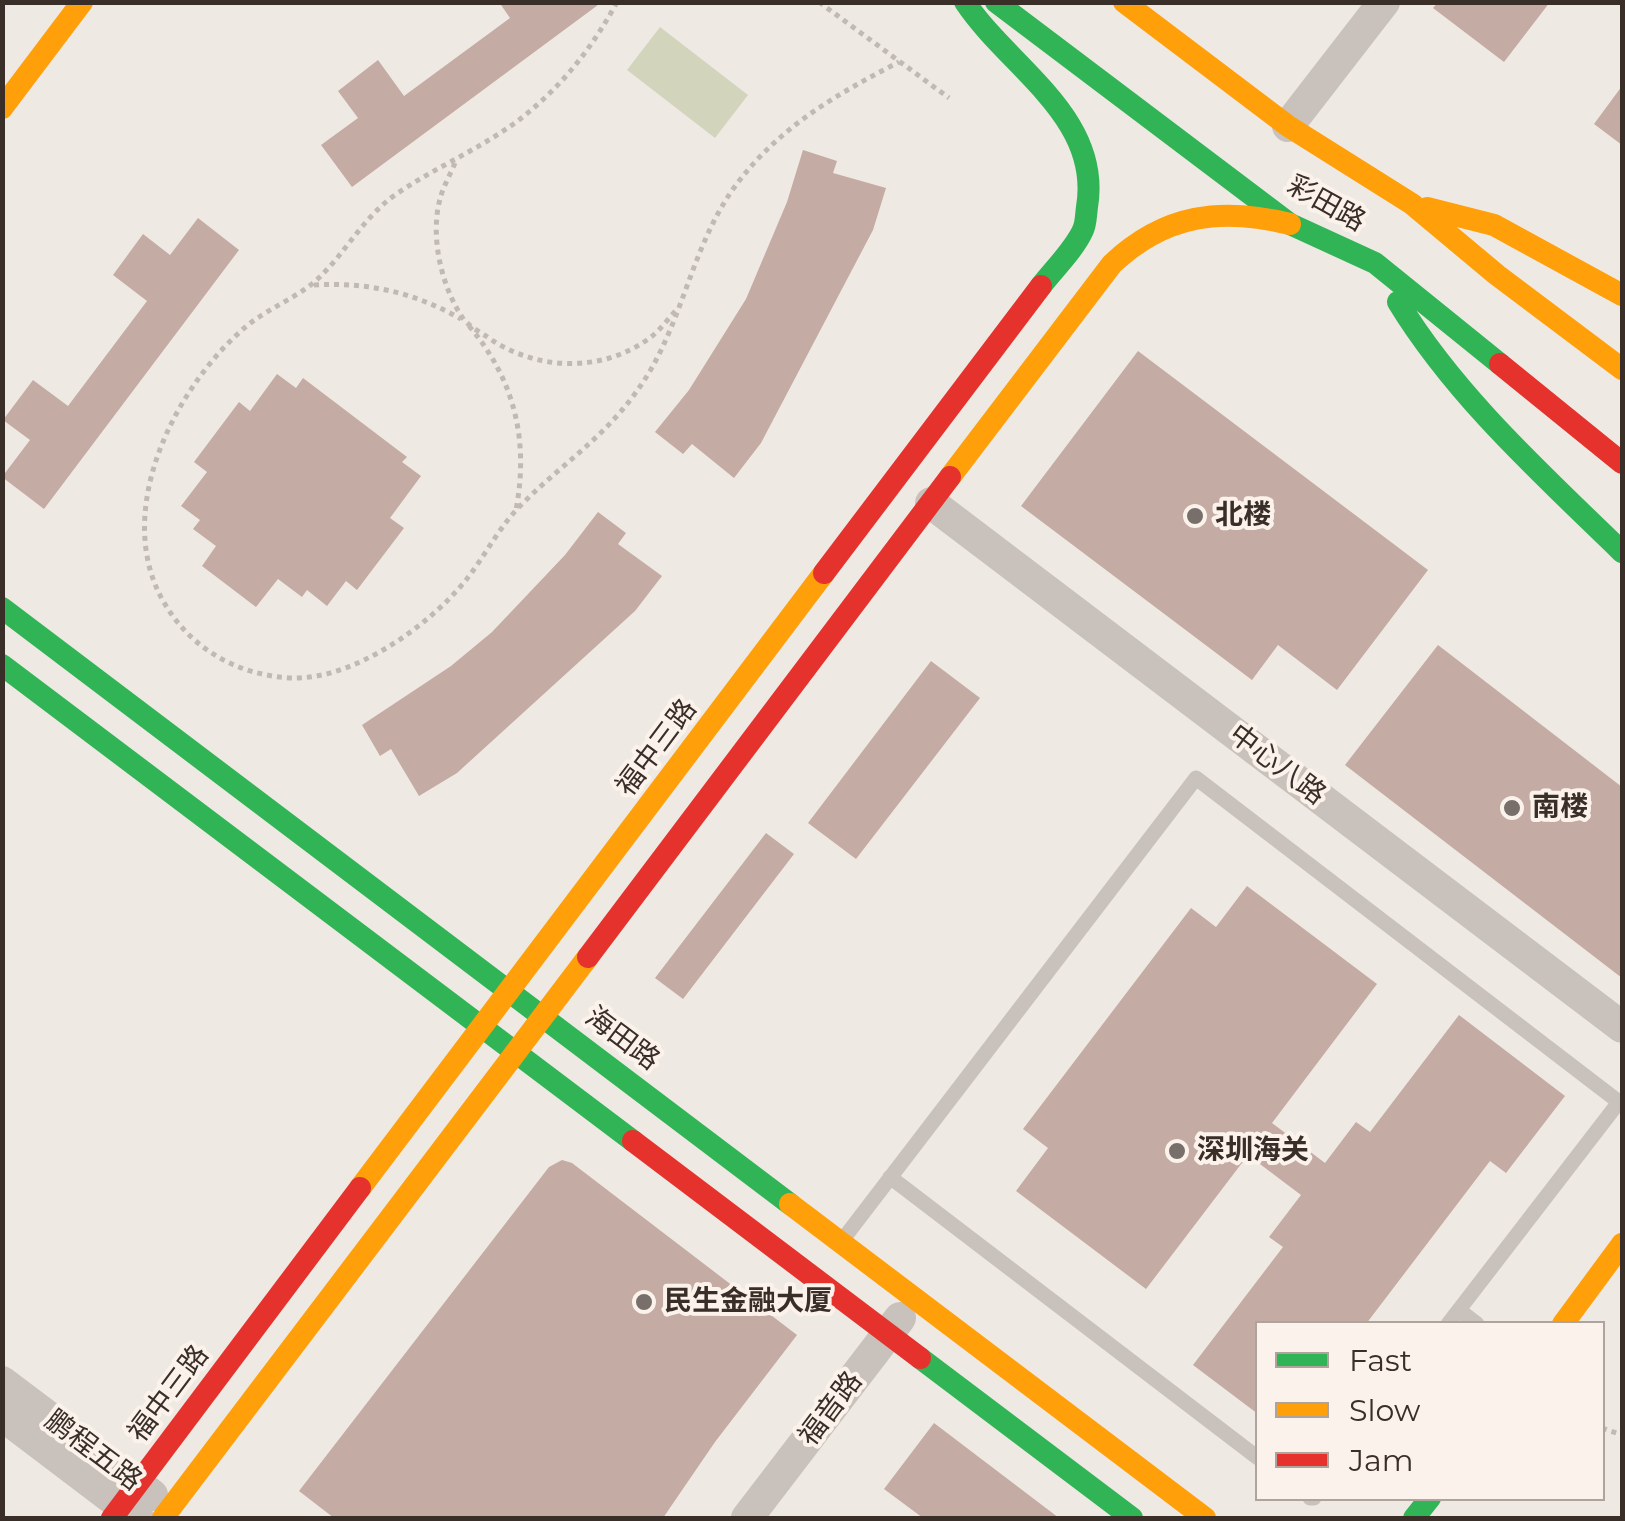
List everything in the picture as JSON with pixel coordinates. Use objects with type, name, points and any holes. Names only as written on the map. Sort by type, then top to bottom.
[{"type":"street","points":[[2,108],[82,2]]},
{"type":"street","name":"福中三路","points":[[128,1507],[1084,230],[1090,206],[1090,181],[1077,130],[1048,93],[997,44],[965,2]]},
{"type":"street","name":"彩田路","points":[[996,2],[1290,224],[1375,264],[1622,464]]},
{"type":"street","name":"彩田路","points":[[1124,2],[1288,126],[1412,204],[1497,275],[1622,369]]},
{"type":"street","points":[[1288,126],[1384,2]]},
{"type":"street","points":[[1412,204],[1494,226],[1622,295]]},
{"type":"street","points":[[172,1515],[542,1017],[1123,251],[1171,224],[1209,215],[1250,215],[1290,224]]},
{"type":"street","points":[[1375,264],[1424,344],[1539,472],[1622,552]]},
{"type":"street","name":"中心八路","points":[[931,503],[1622,1026]]},
{"type":"street","name":"海田路","points":[[2,608],[542,1017],[827,1260],[888,1334],[1132,1518]]},
{"type":"street","name":"海田路","points":[[2,665],[515,1053],[827,1260],[915,1298],[1206,1518]]},
{"type":"street","points":[[1564,1321],[1622,1244]]},
{"type":"street","name":"福音路","points":[[747,1518],[915,1298]]},
{"type":"street","name":"鹏程五路","points":[[2,1382],[128,1507]]},
{"type":"street","name":"鹏程五路","points":[[2,1415],[128,1507],[172,1515]]},
{"type":"lane","points":[[827,1260],[1196,778],[1618,1102],[1450,1321]]},
{"type":"lane","points":[[890,1177],[1255,1456]]},
{"type":"lane","points":[[1459,1310],[1473,1321]]},
{"type":"path","points":[[617,2],[572,70],[537,105],[498,136],[420,178],[389,200],[310,285],[253,322],[214,359],[170,428],[155,467],[146,507],[145,545],[153,583],[172,616],[197,645],[230,665],[267,677],[305,678],[343,670],[427,620],[468,577],[516,510],[583,453],[619,414],[650,371],[680,306],[702,242],[718,212],[758,158],[808,114],[899,62]]},
{"type":"path","points":[[819,2],[949,98]]},
{"type":"path","points":[[455,162],[440,200],[436,241],[445,281],[463,320],[499,367],[519,422],[521,481],[516,510]]},
{"type":"path","points":[[310,285],[342,283],[406,293],[436,304],[496,344],[534,360],[575,365],[615,356],[651,337],[680,306]]},
{"type":"green space","points":[[660,27],[748,95],[715,138],[627,70]]},
{"type":"building","points":[[499,2],[602,2],[352,187],[321,145],[358,118],[338,91],[378,60],[404,96],[510,18]]},
{"type":"building","points":[[1438,2],[1550,2],[1504,62],[1433,8]]},
{"type":"building","points":[[1622,86],[1622,145],[1594,124]]},
{"type":"building","points":[[803,150],[837,161],[833,173],[886,188],[873,230],[761,443],[734,478],[692,444],[683,454],[655,432],[689,390],[746,299],[787,202]]},
{"type":"building","points":[[198,218],[239,250],[44,509],[2,477],[30,440],[3,420],[33,380],[68,406],[147,301],[113,275],[143,234],[170,255]]},
{"type":"building","name":"北楼","points":[[1138,351],[1428,570],[1337,690],[1278,645],[1252,680],[1021,506]]},
{"type":"building","points":[[277,374],[296,388],[303,378],[407,457],[402,462],[421,476],[390,518],[404,528],[357,590],[346,581],[327,606],[307,590],[302,597],[278,579],[256,607],[202,566],[216,546],[193,529],[200,520],[181,506],[207,472],[194,462],[239,402],[250,411]]},
{"type":"building","points":[[598,512],[626,533],[618,544],[662,576],[635,611],[457,773],[419,796],[391,749],[380,756],[362,725],[451,666],[492,632],[565,555]]},
{"type":"building","name":"南楼","points":[[1438,645],[1622,787],[1622,978],[1345,765]]},
{"type":"building","points":[[931,661],[980,698],[856,859],[808,823]]},
{"type":"building","points":[[766,833],[794,854],[683,999],[655,978]]},
{"type":"building","name":"深圳海关","points":[[1247,886],[1377,984],[1272,1123],[1325,1163],[1356,1122],[1370,1132],[1459,1015],[1565,1096],[1506,1173],[1490,1161],[1368,1321],[1255,1321],[1255,1412],[1193,1365],[1283,1247],[1269,1237],[1301,1195],[1248,1155],[1146,1289],[1016,1191],[1048,1148],[1023,1129],[1191,908],[1216,927]]},
{"type":"building","points":[[562,1160],[572,1163],[797,1335],[663,1518],[334,1518],[299,1491],[549,1167]]},
{"type":"building","points":[[934,1423],[1059,1518],[923,1518],[884,1489]]},
{"type":"traffic: fast","points":[[965,2],[1067,120],[1088,175],[1084,228],[1041,286]]},
{"type":"traffic: fast","points":[[996,2],[1290,224],[1375,263],[1500,364]]},
{"type":"traffic: fast","points":[[1398,302],[1474,403],[1622,552]]},
{"type":"traffic: fast","points":[[2,608],[790,1204]]},
{"type":"traffic: fast","points":[[2,665],[633,1141]]},
{"type":"traffic: fast","points":[[920,1358],[1132,1518]]},
{"type":"traffic: fast","points":[[1414,1518],[1428,1501]]},
{"type":"traffic: slow","points":[[2,108],[82,2]]},
{"type":"traffic: slow","points":[[1124,2],[1288,126],[1412,204],[1497,275],[1622,369]]},
{"type":"traffic: slow","points":[[1427,208],[1494,225],[1622,295]]},
{"type":"traffic: slow","points":[[950,477],[1112,264],[1132,247],[1152,234],[1195,219],[1241,216],[1290,224]]},
{"type":"traffic: slow","points":[[360,1188],[824,573]]},
{"type":"traffic: slow","points":[[163,1518],[588,957]]},
{"type":"traffic: slow","points":[[790,1204],[1205,1518]]},
{"type":"traffic: slow","points":[[1565,1321],[1622,1244]]},
{"type":"traffic: jam","points":[[824,573],[1041,286]]},
{"type":"traffic: jam","points":[[1500,364],[1622,463]]},
{"type":"traffic: jam","points":[[588,957],[950,477]]},
{"type":"traffic: jam","points":[[633,1141],[920,1358]]},
{"type":"traffic: jam","points":[[112,1518],[360,1188]]},
{"type":"place","name":"北楼","points":[[1195,516]]},
{"type":"place","name":"南楼","points":[[1512,808]]},
{"type":"place","name":"深圳海关","points":[[1177,1151]]},
{"type":"place","name":"民生金融大厦","points":[[644,1302]]}]
